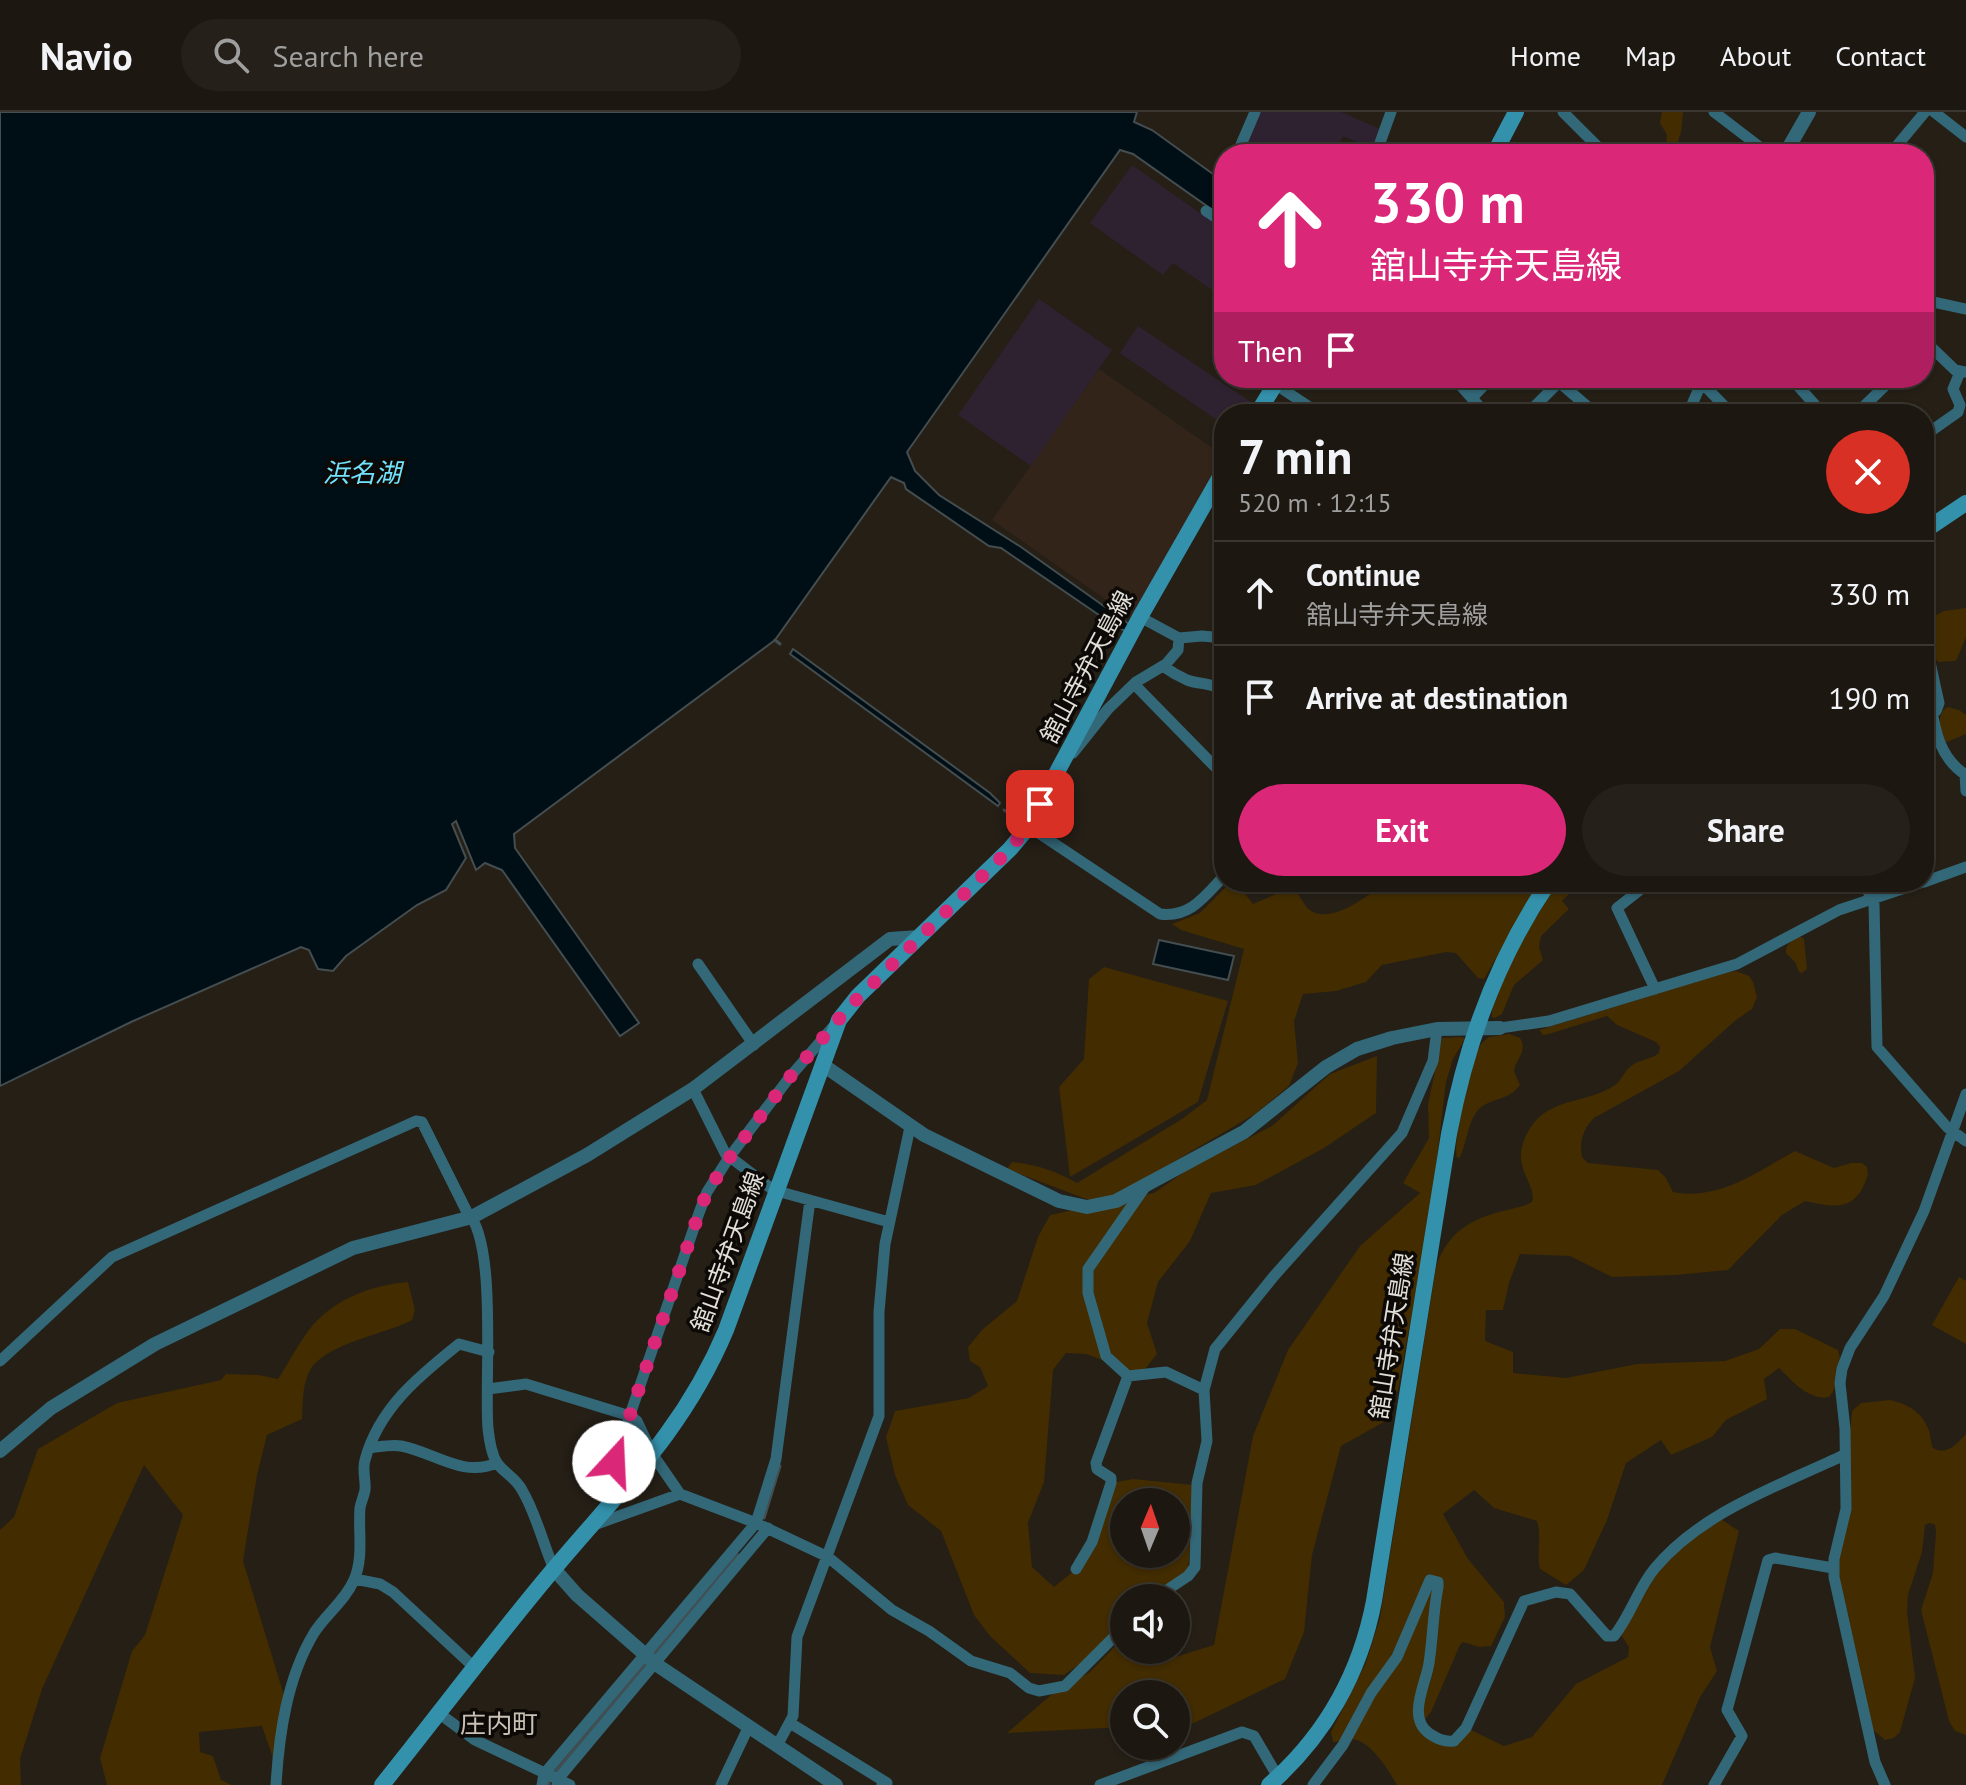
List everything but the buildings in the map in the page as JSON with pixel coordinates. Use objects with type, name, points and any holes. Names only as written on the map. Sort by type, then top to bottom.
[{"type":"main road","points":[[1499,144],[1516,112]]},
{"type":"main road","name":"舘山寺弁天島線","points":[[382,1785],[554,1569],[653,1455],[695,1395],[717,1352],[839,1020],[858,996],[1010,849],[1028,826],[1063,761],[1093,719],[1140,617],[1214,488]]},
{"type":"main road","points":[[1934,524],[1966,503]]},
{"type":"main road","name":"舘山寺弁天島線","points":[[1273,1781],[1300,1755],[1329,1717],[1351,1676],[1367,1632],[1459,1087],[1480,1018],[1498,974],[1543,892]]},
{"type":"street","points":[[1241,144],[1255,112]]},
{"type":"street","points":[[1380,144],[1391,112]]},
{"type":"street","points":[[1563,112],[1595,144]]},
{"type":"street","points":[[1714,112],[1756,144]]},
{"type":"street","points":[[1791,144],[1809,112]]},
{"type":"street","points":[[1898,144],[1925,112]]},
{"type":"street","points":[[1934,112],[1966,137]]},
{"type":"street","points":[[1206,211],[1214,216]]},
{"type":"street","points":[[1934,302],[1966,309]]},
{"type":"street","points":[[1934,349],[1963,372],[1953,389],[1960,405],[1958,412],[1934,429]]},
{"type":"street","points":[[1286,388],[1307,404]]},
{"type":"street","points":[[1463,388],[1477,404]]},
{"type":"street","points":[[1472,398],[1482,388]]},
{"type":"street","points":[[1537,404],[1553,388]]},
{"type":"street","points":[[1566,388],[1584,404]]},
{"type":"street","points":[[1709,388],[1723,404]]},
{"type":"street","points":[[1800,388],[1814,404]]},
{"type":"street","points":[[1866,404],[1883,388]]},
{"type":"street","points":[[1140,617],[1179,638],[1214,637]]},
{"type":"street","points":[[1093,719],[1134,684],[1163,666],[1178,650],[1179,638]]},
{"type":"street","points":[[1163,666],[1175,675],[1214,686]]},
{"type":"street","points":[[1934,680],[1939,703],[1934,712]]},
{"type":"street","points":[[1134,684],[1214,766]]},
{"type":"street","points":[[1934,722],[1940,748],[1949,761],[1966,774],[1966,791]]},
{"type":"street","points":[[1028,826],[1160,914],[1177,915],[1193,908],[1214,886]]},
{"type":"street","points":[[1934,878],[1966,867]]},
{"type":"street","points":[[1637,892],[1617,908],[1655,989]]},
{"type":"street","points":[[1869,892],[1873,898],[1877,1047],[1952,1131],[1966,1141]]},
{"type":"street","points":[[823,1065],[910,1127],[1069,1204],[1087,1207],[1106,1204],[1255,1126],[1341,1057],[1374,1042],[1437,1029],[1500,1028],[1549,1021],[1750,959],[1821,919],[1892,892]]},
{"type":"street","points":[[0,1451],[51,1408],[155,1344],[353,1248],[472,1217],[587,1155],[693,1089],[890,939],[919,937]]},
{"type":"street","points":[[698,964],[754,1045]]},
{"type":"street","points":[[607,1508],[606,1485],[702,1202],[729,1158],[789,1078],[839,1020]]},
{"type":"street","points":[[1176,1584],[1195,1567],[1197,1483],[1207,1441],[1204,1390],[1215,1349],[1365,1172],[1402,1133],[1433,1061],[1437,1029]]},
{"type":"street","points":[[693,1089],[729,1158],[776,1192],[889,1222]]},
{"type":"street","points":[[1885,1785],[1875,1762],[1833,1568],[1846,1509],[1845,1429],[1840,1383],[1850,1348],[1891,1284],[1929,1198],[1966,1094]]},
{"type":"street","points":[[0,1361],[112,1257],[416,1121],[422,1122],[472,1217],[481,1242],[489,1323],[488,1429],[497,1463],[511,1474],[523,1490],[554,1569],[577,1595],[650,1659],[836,1785]]},
{"type":"street","points":[[778,1744],[793,1716],[797,1637],[879,1416],[879,1312],[889,1222],[910,1127]]},
{"type":"street","points":[[1146,1185],[1088,1269],[1088,1293],[1106,1356],[1128,1376],[1166,1372],[1204,1390]]},
{"type":"street","points":[[557,1782],[756,1523],[776,1459],[810,1200]]},
{"type":"street","points":[[276,1785],[284,1715],[306,1645],[319,1624],[344,1598],[355,1579],[359,1560],[360,1506],[365,1489],[364,1463],[369,1448],[392,1403],[431,1366],[459,1344],[489,1352]]},
{"type":"street","points":[[1076,1569],[1092,1542],[1111,1483],[1111,1478],[1097,1469],[1096,1463],[1128,1376]]},
{"type":"street","points":[[488,1389],[526,1384],[630,1416],[637,1421],[653,1455],[680,1494],[768,1528],[828,1557],[892,1610],[929,1631],[971,1661],[1010,1673],[1029,1688],[1039,1691],[1065,1686],[1110,1642]]},
{"type":"street","points":[[369,1448],[398,1445],[445,1463],[470,1467],[487,1468],[497,1463]]},
{"type":"street","points":[[1313,1785],[1343,1745],[1371,1693],[1397,1657],[1430,1580],[1438,1582],[1438,1587],[1429,1667],[1420,1696],[1420,1722],[1426,1731],[1442,1740],[1454,1741],[1466,1728],[1524,1601],[1556,1592],[1570,1594],[1607,1636],[1614,1636],[1656,1566],[1710,1520],[1844,1455]]},
{"type":"street","points":[[591,1527],[680,1494]]},
{"type":"street","points":[[543,1780],[768,1528]]},
{"type":"street","points":[[1714,1785],[1742,1736],[1727,1710],[1768,1560],[1775,1558],[1833,1568]]},
{"type":"street","points":[[355,1579],[380,1584],[393,1592],[476,1669]]},
{"type":"street","points":[[440,1714],[475,1740],[543,1780],[570,1785]]},
{"type":"street","points":[[790,1723],[887,1783],[882,1785]]},
{"type":"street","points":[[721,1785],[749,1726]]},
{"type":"street","points":[[1100,1785],[1242,1732],[1254,1736],[1273,1781]]},
{"type":"shaded area","points":[[1258,112],[1341,112],[1380,129],[1375,144],[1361,144],[1343,136],[1339,144],[1245,143]]},
{"type":"shaded area","points":[[1662,112],[1683,112],[1677,144],[1666,144],[1667,135],[1660,123]]},
{"type":"shaded area","points":[[1132,165],[1214,223],[1214,291],[1173,263],[1163,275],[1090,223]]},
{"type":"shaded area","points":[[1039,299],[1112,350],[1031,466],[958,415]]},
{"type":"shaded area","points":[[1138,326],[1214,377],[1214,388],[1230,388],[1251,402],[1214,404],[1214,418],[1120,353]]},
{"type":"shaded area","points":[[1099,369],[1214,449],[1214,474],[1132,618],[992,520]]},
{"type":"shaded area","points":[[1966,608],[1966,637],[1955,661],[1938,662],[1934,656],[1934,616],[1944,611]]},
{"type":"shaded area","points":[[1948,707],[1966,715],[1966,734],[1947,742],[1944,741],[1939,722],[1942,711]]},
{"type":"shaded area","points":[[1221,892],[1244,892],[1253,904],[1281,892],[1297,892],[1308,909],[1320,914],[1340,911],[1370,894],[1534,892],[1484,979],[1478,978],[1456,953],[1446,952],[1382,965],[1366,982],[1336,991],[1303,994],[1294,1021],[1298,1063],[1289,1086],[1255,1114],[1110,1199],[1089,1200],[1007,1169],[1012,1162],[1029,1164],[1077,1183],[1182,1119],[1207,1100],[1244,949],[1181,930],[1172,924],[1200,913]]},
{"type":"shaded area","points":[[1552,892],[1571,892],[1562,901],[1569,909],[1541,936],[1539,947],[1543,960],[1514,985],[1502,1014],[1492,1017],[1499,988]]},
{"type":"shaded area","points":[[1800,936],[1804,939],[1807,969],[1802,973],[1786,953],[1788,945]]},
{"type":"shaded area","points":[[1104,967],[1228,1001],[1198,1102],[1070,1177],[1059,1087],[1084,1059],[1089,979]]},
{"type":"shaded area","points":[[1736,971],[1749,976],[1753,982],[1757,997],[1752,1009],[1679,1071],[1594,1118],[1583,1136],[1582,1157],[1588,1163],[1658,1170],[1673,1192],[1690,1194],[1722,1189],[1737,1183],[1795,1151],[1834,1168],[1862,1163],[1867,1167],[1868,1174],[1858,1195],[1836,1206],[1805,1201],[1782,1215],[1728,1270],[1612,1277],[1570,1256],[1520,1254],[1503,1310],[1486,1310],[1485,1341],[1513,1352],[1513,1373],[1566,1378],[1637,1364],[1725,1361],[1759,1349],[1780,1329],[1795,1329],[1838,1350],[1838,1381],[1829,1397],[1815,1396],[1801,1389],[1779,1368],[1764,1379],[1767,1399],[1726,1420],[1712,1437],[1671,1455],[1661,1440],[1626,1463],[1607,1520],[1584,1570],[1566,1585],[1540,1569],[1537,1521],[1494,1508],[1474,1490],[1443,1514],[1468,1559],[1504,1602],[1505,1617],[1491,1646],[1479,1647],[1463,1642],[1460,1645],[1431,1712],[1422,1723],[1441,1743],[1469,1729],[1504,1746],[1532,1737],[1576,1684],[1628,1657],[1629,1647],[1621,1635],[1647,1585],[1666,1561],[1719,1518],[1739,1531],[1710,1647],[1717,1671],[1700,1697],[1662,1785],[1397,1785],[1370,1748],[1356,1740],[1333,1742],[1331,1732],[1365,1665],[1380,1618],[1436,1267],[1447,1244],[1462,1228],[1483,1217],[1532,1202],[1521,1153],[1531,1127],[1540,1116],[1615,1085],[1631,1066],[1656,1055],[1660,1047],[1656,1042],[1617,1025],[1607,1016],[1549,1034],[1543,1035],[1539,1030]]},
{"type":"shaded area","points":[[1509,1034],[1520,1038],[1522,1043],[1514,1071],[1520,1085],[1511,1094],[1480,1108],[1457,1158],[1460,1120],[1476,1055],[1489,1037]]},
{"type":"shaded area","points":[[1442,1038],[1465,1039],[1453,1059],[1446,1082],[1431,1209],[1398,1390],[1384,1422],[1341,1446],[1312,1555],[1304,1632],[1285,1679],[1190,1723],[1190,1680],[1110,1680],[1110,1728],[1007,1733],[1051,1695],[1090,1672],[1110,1651],[1110,1664],[1190,1664],[1190,1652],[1214,1645],[1253,1436],[1288,1350],[1360,1246],[1420,1193],[1403,1183],[1429,1138],[1428,1104]]},
{"type":"shaded area","points":[[1377,1056],[1376,1113],[1324,1148],[1256,1185],[1211,1193],[1190,1241],[1158,1282],[1147,1323],[1157,1354],[1141,1374],[1086,1354],[1066,1353],[1053,1370],[1044,1482],[1028,1523],[1032,1567],[1054,1587],[1076,1569],[1111,1483],[1133,1479],[1193,1485],[1190,1540],[1190,1488],[1110,1488],[1110,1568],[1188,1568],[1188,1576],[1177,1584],[1110,1584],[1110,1642],[1064,1675],[1030,1673],[990,1636],[974,1615],[941,1531],[908,1505],[895,1475],[886,1437],[895,1411],[969,1398],[988,1386],[980,1367],[970,1361],[968,1347],[983,1329],[1017,1301],[1038,1237],[1050,1215],[1154,1193],[1190,1168],[1272,1126],[1330,1074]]},
{"type":"shaded area","points":[[1959,1277],[1966,1281],[1966,1344],[1932,1325]]},
{"type":"shaded area","points":[[408,1282],[415,1310],[412,1320],[325,1355],[315,1364],[306,1380],[302,1419],[267,1435],[243,1561],[287,1705],[277,1770],[262,1726],[199,1732],[200,1752],[213,1756],[221,1780],[232,1785],[107,1785],[100,1758],[132,1651],[145,1635],[183,1515],[144,1465],[42,1689],[20,1759],[21,1785],[0,1785],[0,1530],[14,1517],[38,1449],[117,1403],[221,1380],[226,1374],[278,1379],[308,1331],[332,1308],[369,1290]]},
{"type":"shaded area","points":[[1890,1400],[1908,1406],[1922,1417],[1933,1448],[1947,1450],[1966,1434],[1966,1735],[1955,1731],[1949,1721],[1921,1610],[1933,1573],[1935,1525],[1925,1525],[1922,1552],[1908,1595],[1915,1678],[1900,1732],[1894,1738],[1885,1740],[1873,1730],[1837,1576],[1852,1411],[1861,1403]]},
{"type":"water","name":"浜名湖","points":[[0,112],[1137,112],[1134,122],[1152,130],[1214,175],[1214,211],[1133,154],[1120,150],[907,452],[915,471],[939,495],[1021,547],[1129,624],[1125,631],[1001,548],[989,546],[906,489],[904,483],[891,477],[775,640],[514,834],[515,848],[639,1023],[620,1036],[502,870],[485,863],[476,870],[456,821],[452,824],[466,858],[446,890],[417,905],[346,956],[333,971],[318,969],[309,950],[301,947],[131,1022],[0,1086]]},
{"type":"water","points":[[793,649],[990,793],[1000,803],[998,806],[790,654]]},
{"type":"water","points":[[1159,940],[1234,956],[1228,980],[1153,964]]},
{"type":"waterway","points":[[775,640],[780,644]]},
{"type":"waterway","points":[[1004,810],[1021,822]]},
{"type":"waterway","points":[[764,1518],[780,1466]]},
{"type":"waterway","points":[[652,1656],[738,1555]]},
{"type":"waterway","points":[[555,1772],[647,1662]]},
{"type":"district","name":"庄内町","points":[[499,1724]]},
{"type":"route","points":[[614,1462],[702,1202],[713,1182],[789,1078],[849,1007],[1010,849],[1040,804]]}]
